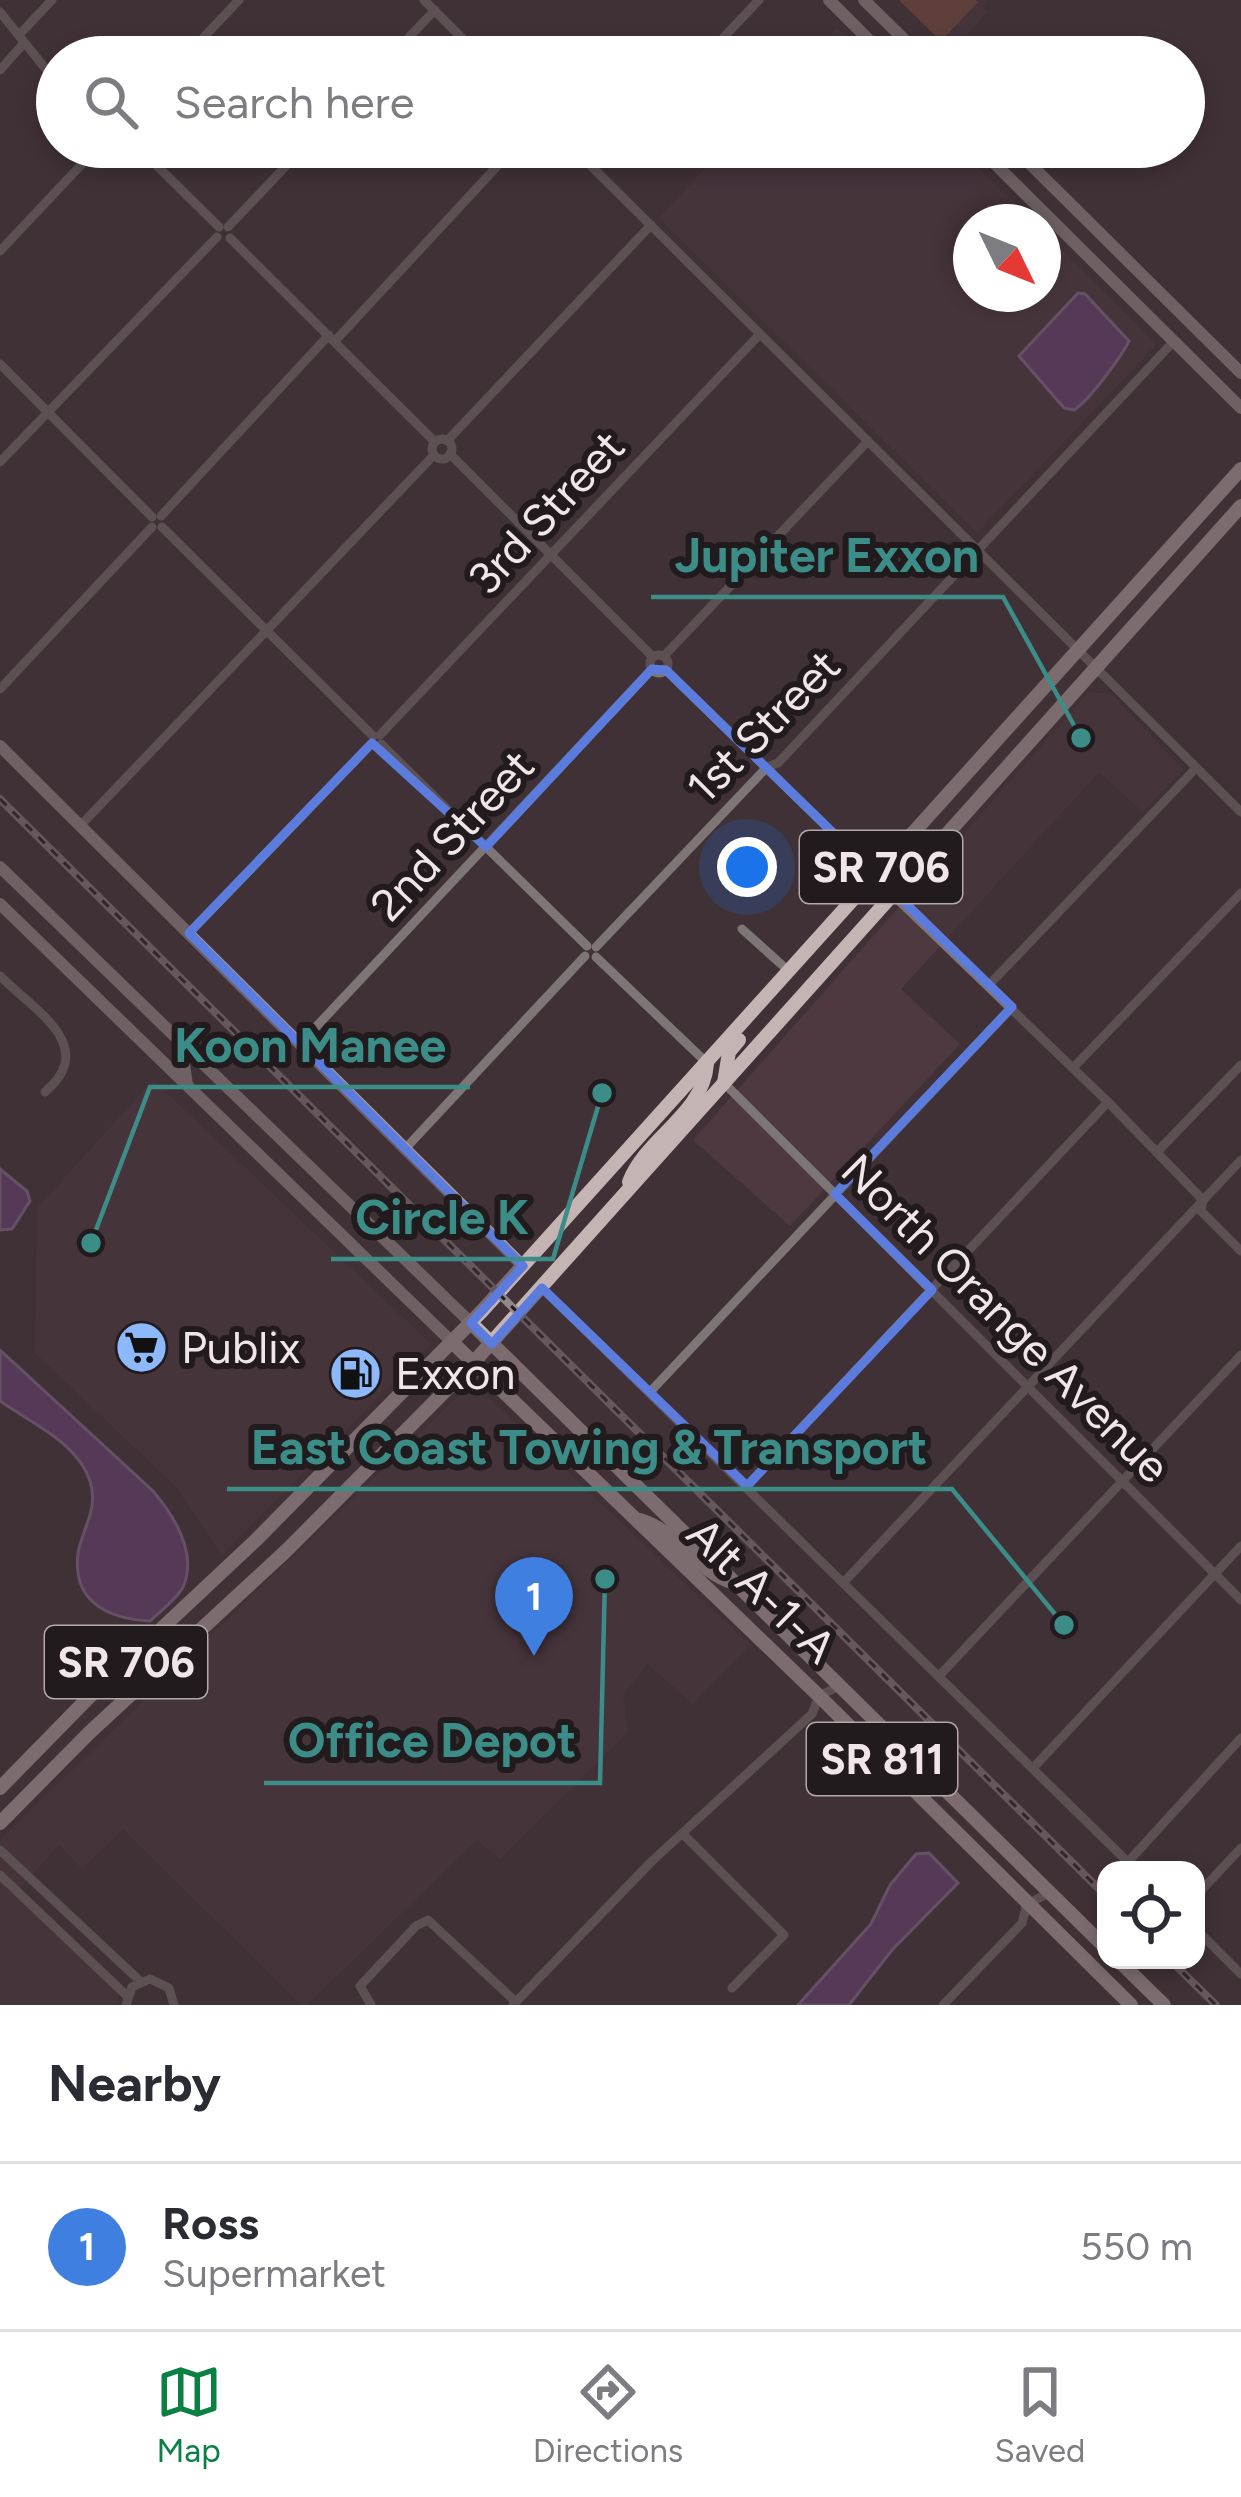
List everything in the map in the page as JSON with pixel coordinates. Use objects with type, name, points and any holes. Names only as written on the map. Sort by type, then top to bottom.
[{"type":"main road","points":[[829,0],[865,36]]},
{"type":"main road","points":[[864,0],[901,36]]},
{"type":"main road","points":[[998,168],[1241,408]]},
{"type":"main road","points":[[1034,168],[1241,373]]},
{"type":"main road","name":"SR 706","points":[[0,1788],[471,1323],[1241,469]]},
{"type":"main road","name":"SR 706","points":[[0,1823],[473,1364],[1241,506]]},
{"type":"main road","points":[[0,746],[523,1266]]},
{"type":"main road","name":"SR 811","points":[[0,867],[471,1323]]},
{"type":"main road","name":"SR 811","points":[[0,904],[187,1084]]},
{"type":"main road","points":[[724,1083],[729,1052],[818,948],[827,928]]},
{"type":"main road","points":[[178,1037],[187,1084]]},
{"type":"main road","points":[[626,1193],[642,1160],[702,1090],[707,1064]]},
{"type":"main road","name":"Alt A-1-A","points":[[187,1084],[1129,2003]]},
{"type":"main road","name":"Alt A-1-A","points":[[471,1323],[1097,1939]]},
{"type":"main road","points":[[635,1518],[669,1532],[716,1577],[739,1585]]},
{"type":"main road","points":[[256,1540],[276,1560]]},
{"type":"main road","points":[[1127,1969],[1164,2005]]},
{"type":"street","points":[[0,70],[52,0]]},
{"type":"street","points":[[204,36],[239,0]]},
{"type":"street","points":[[424,0],[461,36]]},
{"type":"street","points":[[725,36],[759,0]]},
{"type":"street","points":[[410,36],[435,10]]},
{"type":"street","points":[[0,12],[36,57]]},
{"type":"street","points":[[0,251],[78,168]]},
{"type":"street","points":[[159,168],[441,441],[656,660],[659,673],[666,670],[875,874]]},
{"type":"street","points":[[0,462],[284,168]]},
{"type":"street","points":[[0,689],[495,168]]},
{"type":"street","points":[[593,168],[1241,812]]},
{"type":"street","points":[[80,826],[651,225]]},
{"type":"street","name":"3rd Street","points":[[189,933],[760,334]]},
{"type":"street","name":"1st Street","points":[[404,1150],[767,766],[778,763],[1174,341]]},
{"type":"street","points":[[0,364],[707,1064]]},
{"type":"street","name":"2nd Street","points":[[299,1045],[656,660],[868,441]]},
{"type":"street","points":[[434,454],[442,458],[450,454]]},
{"type":"street","points":[[988,986],[1196,768]]},
{"type":"street","points":[[1073,1068],[1241,893]]},
{"type":"street","points":[[892,894],[1012,1007],[1203,1200]]},
{"type":"street","points":[[742,929],[782,964]]},
{"type":"street","points":[[0,976],[63,1039],[68,1068],[45,1092]]},
{"type":"street","points":[[651,1391],[1012,1007]]},
{"type":"street","points":[[1157,1152],[1241,1065]]},
{"type":"street","name":"North Orange Avenue","points":[[724,1083],[1241,1600]]},
{"type":"street","points":[[747,1486],[1108,1102]]},
{"type":"street","points":[[844,1582],[1241,1160]]},
{"type":"street","points":[[1203,1200],[1201,1211],[1241,1251]]},
{"type":"street","points":[[542,1288],[1127,1861]]},
{"type":"street","points":[[939,1676],[1241,1355]]},
{"type":"street","points":[[1033,1768],[1241,1546]]},
{"type":"street","points":[[371,2005],[360,1986],[416,1926],[428,1920],[515,2003],[652,1861],[812,1714],[819,1696],[841,1685]]},
{"type":"street","points":[[1136,1861],[1241,1738]]},
{"type":"street","points":[[684,1835],[784,1935],[732,1988]]},
{"type":"street","points":[[1205,1886],[1241,1848]]},
{"type":"street","points":[[0,1850],[140,1981],[165,1984],[174,2005]]},
{"type":"street","points":[[0,1875],[126,2001],[140,1981]]},
{"type":"street","points":[[943,2005],[1022,1922],[1028,1904],[1051,1892]]},
{"type":"street","points":[[1205,1938],[1241,1974]]},
{"type":"highlighted area","points":[[652,669],[666,670],[1012,1007],[835,1194],[932,1290],[747,1486],[542,1288],[492,1344],[471,1323],[523,1266],[189,933],[372,743],[486,847]]},
{"type":"shaded area","points":[[899,0],[987,0],[982,6],[987,12],[966,36],[936,36]]},
{"type":"shaded area","points":[[899,0],[978,2],[946,36],[936,36]]},
{"type":"shaded area","points":[[705,168],[979,168],[1016,204],[953,204],[953,312],[1061,312],[1061,249],[1157,344],[977,533],[659,218]]},
{"type":"shaded area","points":[[1078,293],[1085,294],[1129,341],[1074,410],[1064,408],[1019,356]]},
{"type":"shaded area","points":[[1089,692],[1111,694],[1183,769],[1143,812],[1099,772],[901,989],[960,1044],[790,1226],[693,1140]]},
{"type":"shaded area","points":[[153,1080],[431,1344],[222,1555],[175,1486],[35,1353],[37,1208]]},
{"type":"shaded area","points":[[0,1169],[27,1191],[30,1201],[12,1229],[0,1230]]},
{"type":"shaded area","points":[[0,1350],[153,1491],[176,1523],[186,1548],[187,1574],[173,1600],[150,1621],[108,1612],[81,1585],[78,1554],[91,1510],[90,1481],[64,1444],[0,1401]]},
{"type":"shaded area","points":[[481,1390],[750,1645],[693,1704],[648,1664],[623,1695],[628,1732],[500,1859],[477,1840],[307,2005],[301,2005],[123,1829],[82,1869],[59,1845],[14,1894],[119,1992],[117,2005],[0,2005],[0,1840],[461,1393]]},
{"type":"shaded area","points":[[929,1853],[958,1883],[892,1950],[849,2005],[798,2005],[871,1924],[890,1885],[916,1854]]},
{"type":"railway","points":[[0,799],[1097,1887]]},
{"type":"railway","points":[[1179,1969],[1216,2005]]},
{"type":"place","name":"Jupiter Exxon","points":[[1081,738]]},
{"type":"place","name":"Circle K","points":[[602,1093]]},
{"type":"place","name":"Koon Manee","points":[[91,1243]]},
{"type":"place","name":"Publix","points":[[142,1347]]},
{"type":"place","name":"Exxon","points":[[356,1373]]},
{"type":"place","name":"Office Depot","points":[[605,1579]]},
{"type":"place","name":"East Coast Towing & Transport","points":[[1064,1625]]},
{"type":"place","name":"Ross","points":[[534,1656]]}]
